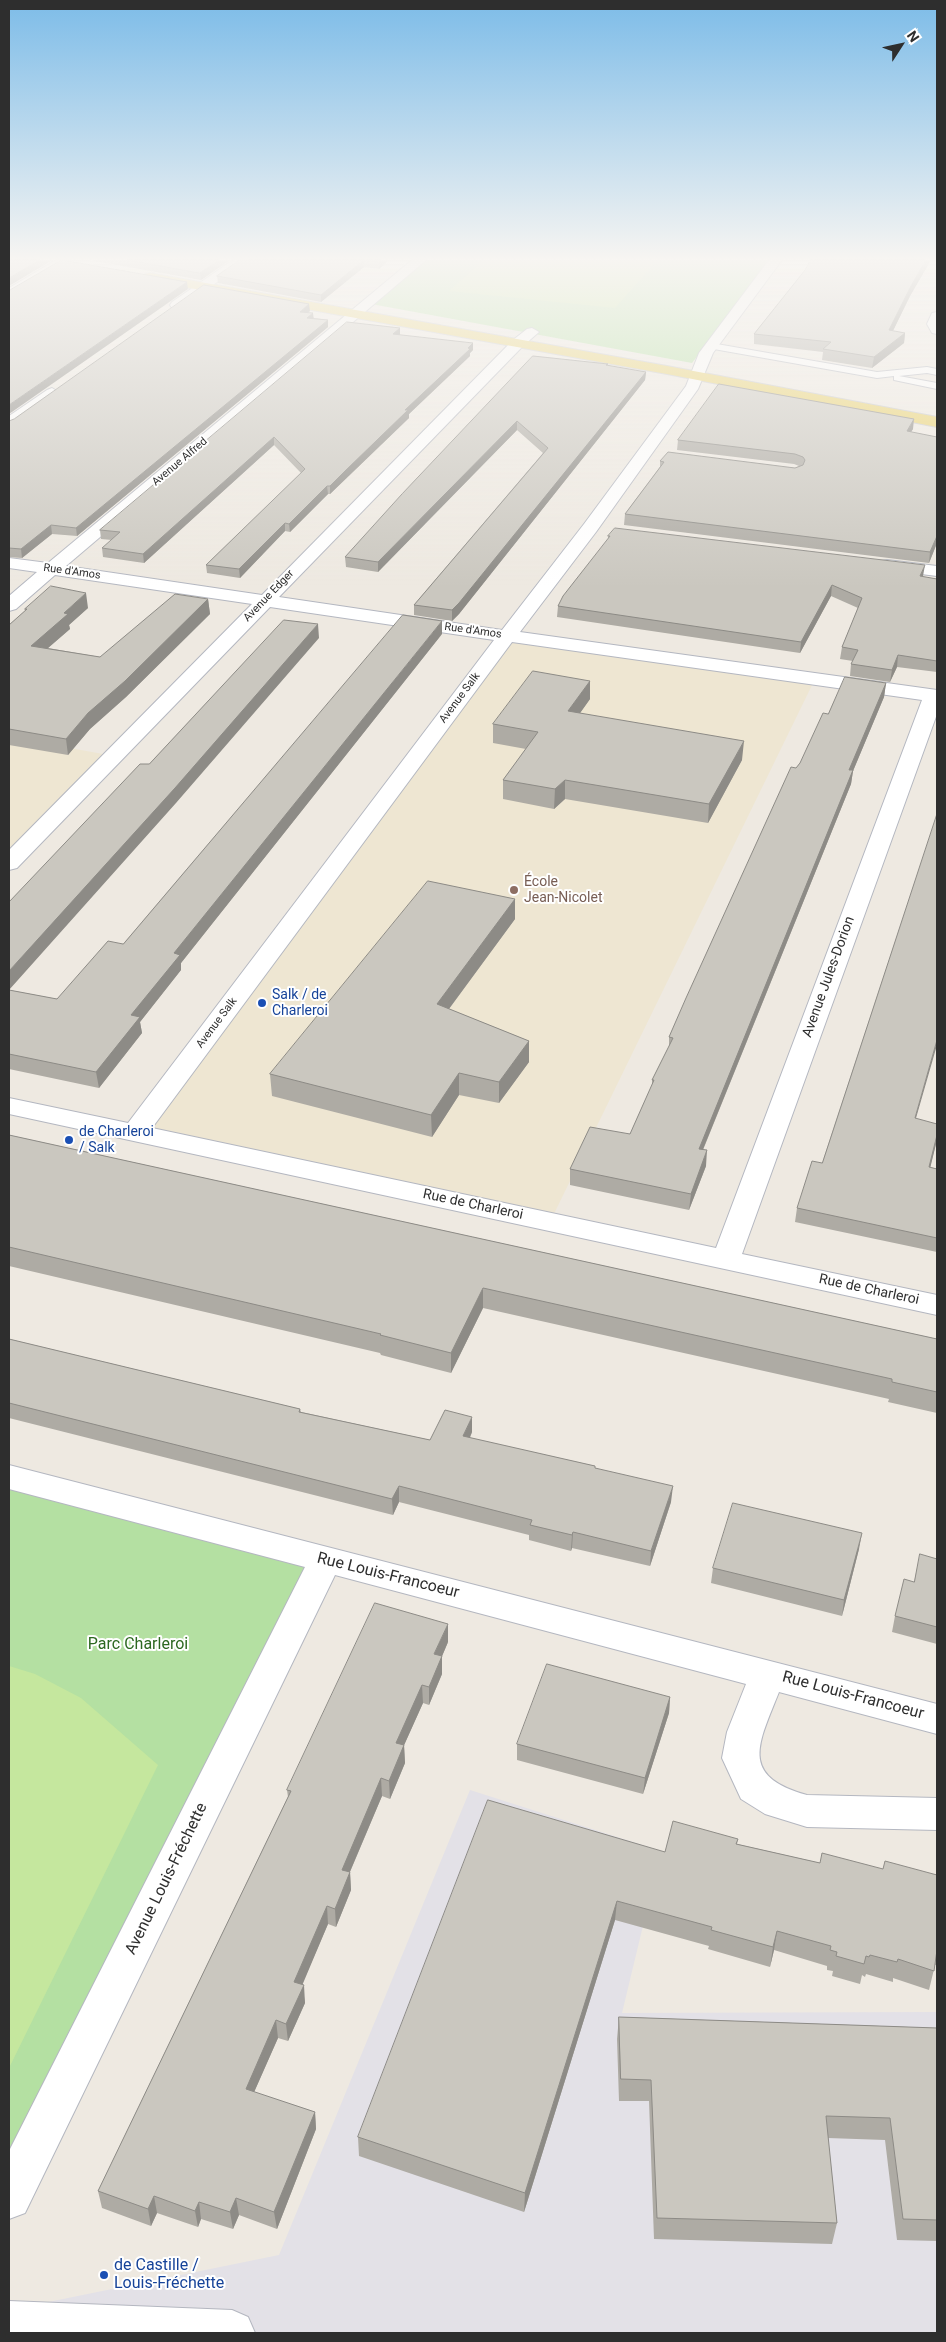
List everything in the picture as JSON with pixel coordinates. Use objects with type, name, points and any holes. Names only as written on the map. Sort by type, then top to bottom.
[{"type":"main road","points":[[695,369],[937,422]]},
{"type":"main road","points":[[699,370],[908,401]]},
{"type":"street","name":"Avenue Alfred","points":[[9,605],[289,369]]},
{"type":"street","name":"Avenue Edger","points":[[9,863],[494,369]]},
{"type":"street","name":"Avenue Salk","points":[[135,1133],[590,528],[693,386],[699,370]]},
{"type":"street","points":[[9,423],[66,383]]},
{"type":"street","points":[[645,453],[663,455]]},
{"type":"street","points":[[590,528],[610,530]]},
{"type":"street","name":"Rue d'Amos","points":[[9,563],[507,636],[935,695]]},
{"type":"street","points":[[868,563],[937,571]]},
{"type":"street","name":"Avenue Jules-Dorion","points":[[726,1259],[935,695]]},
{"type":"street","name":"Rue de Charleroi","points":[[9,1106],[937,1305]]},
{"type":"street","name":"Rue Louis-Francoeur","points":[[9,1477],[937,1719]]},
{"type":"street","name":"Avenue Louis-Fréchette","points":[[9,2197],[326,1560]]},
{"type":"street","name":"Rue Louis-Francoeur","points":[[768,1674],[744,1732],[740,1758],[754,1788],[778,1803],[807,1811],[937,1814]]},
{"type":"street","points":[[9,2324],[232,2333]]},
{"type":"lane","points":[[849,369],[937,386]]},
{"type":"lane","points":[[877,374],[927,370],[937,372]]},
{"type":"shaded area","name":"École Jean-Nicolet","points":[[507,636],[815,679],[550,1222],[135,1133]]},
{"type":"shaded area","points":[[9,737],[114,756],[9,863]]},
{"type":"shaded area","points":[[470,1790],[661,1851],[622,2013],[937,2012],[937,2333],[9,2333],[9,2310],[279,2255]]},
{"type":"green space","name":"Parc Charleroi","points":[[9,1477],[326,1560],[9,2197]]},
{"type":"green space","points":[[9,1666],[35,1674],[81,1698],[158,1765],[9,2068]]},
{"type":"building","points":[[9,369],[61,369],[9,405]]},
{"type":"building","points":[[84,369],[268,369],[76,528],[51,525],[21,549],[9,548],[9,421]]},
{"type":"building","points":[[291,369],[448,369],[330,486],[327,486],[289,524],[285,523],[239,569],[206,565],[305,469],[274,437],[143,554],[102,548],[120,532],[100,530]]},
{"type":"building","points":[[520,369],[631,369],[646,372],[452,610],[414,605],[548,448],[517,421],[378,562],[345,557]]},
{"type":"building","points":[[719,384],[914,419],[907,431],[937,437],[937,536],[930,552],[625,514],[664,462],[660,461],[668,452],[795,468],[803,465],[805,460],[803,457],[795,454],[678,440]]},
{"type":"building","points":[[615,528],[925,565],[920,576],[937,579],[937,661],[898,655],[892,670],[851,664],[858,650],[842,647],[862,598],[832,585],[801,642],[558,606],[563,596]]},
{"type":"building","points":[[51,586],[86,593],[64,613],[68,614],[31,646],[100,657],[175,594],[208,599],[125,681],[88,713],[66,739],[9,729],[9,625]]},
{"type":"building","points":[[403,615],[442,621],[174,953],[180,955],[131,1015],[140,1017],[96,1072],[9,1054],[9,990],[57,999],[108,941],[123,944]]},
{"type":"building","points":[[284,620],[318,624],[175,788],[9,971],[9,902],[140,764],[149,764]]},
{"type":"building","points":[[533,671],[590,681],[568,711],[744,741],[709,804],[565,780],[555,789],[503,780],[538,732],[493,724]]},
{"type":"building","points":[[845,677],[886,683],[849,770],[853,770],[699,1149],[707,1150],[691,1194],[570,1169],[590,1127],[630,1134],[654,1080],[652,1080],[673,1038],[669,1037],[686,998],[791,767],[796,768],[800,763],[823,713],[828,714]]},
{"type":"building","points":[[937,814],[937,1040],[915,1118],[937,1124],[937,1135],[929,1167],[937,1169],[937,1238],[797,1208],[812,1161],[822,1163]]},
{"type":"building","points":[[428,881],[515,899],[437,1004],[529,1041],[499,1082],[459,1073],[431,1115],[270,1074]]},
{"type":"building","points":[[9,1135],[937,1339],[937,1392],[892,1382],[892,1379],[483,1288],[451,1353],[381,1334],[9,1247]]},
{"type":"building","points":[[9,1339],[300,1409],[299,1412],[430,1440],[445,1410],[472,1417],[463,1436],[673,1486],[651,1551],[573,1532],[572,1535],[530,1525],[532,1520],[399,1486],[392,1499],[9,1403]]},
{"type":"building","points":[[733,1503],[862,1533],[844,1600],[713,1568]]},
{"type":"building","points":[[920,1554],[937,1559],[937,1627],[895,1616],[904,1579],[914,1582]]},
{"type":"building","points":[[375,1603],[448,1624],[434,1654],[442,1656],[429,1687],[422,1685],[396,1743],[404,1745],[389,1781],[381,1778],[342,1870],[350,1872],[335,1909],[327,1906],[294,1982],[304,1985],[286,2024],[276,2020],[246,2089],[315,2112],[274,2212],[236,2198],[230,2212],[199,2202],[195,2211],[154,2196],[148,2209],[98,2191],[291,1791],[287,1790]]},
{"type":"building","points":[[547,1664],[670,1697],[645,1778],[517,1744]]},
{"type":"building","points":[[488,1800],[665,1852],[673,1821],[738,1839],[736,1844],[820,1863],[822,1853],[883,1869],[885,1861],[937,1875],[937,1950],[934,1971],[898,1959],[897,1962],[870,1955],[869,1957],[866,1956],[864,1964],[836,1956],[837,1952],[830,1950],[831,1946],[777,1931],[773,1947],[711,1930],[712,1927],[617,1901],[525,2193],[358,2137]]},
{"type":"building","points":[[619,2017],[937,2028],[937,2220],[903,2219],[890,2118],[826,2116],[837,2223],[657,2218],[651,2080],[621,2079]]},
{"type":"place","name":"École Jean-Nicolet","points":[[514,890]]},
{"type":"place","name":"Salk / de Charleroi","points":[[262,1003]]},
{"type":"place","name":"de Charleroi / Salk","points":[[69,1140]]},
{"type":"place","name":"de Castille / Louis-Fréchette","points":[[104,2275]]}]
